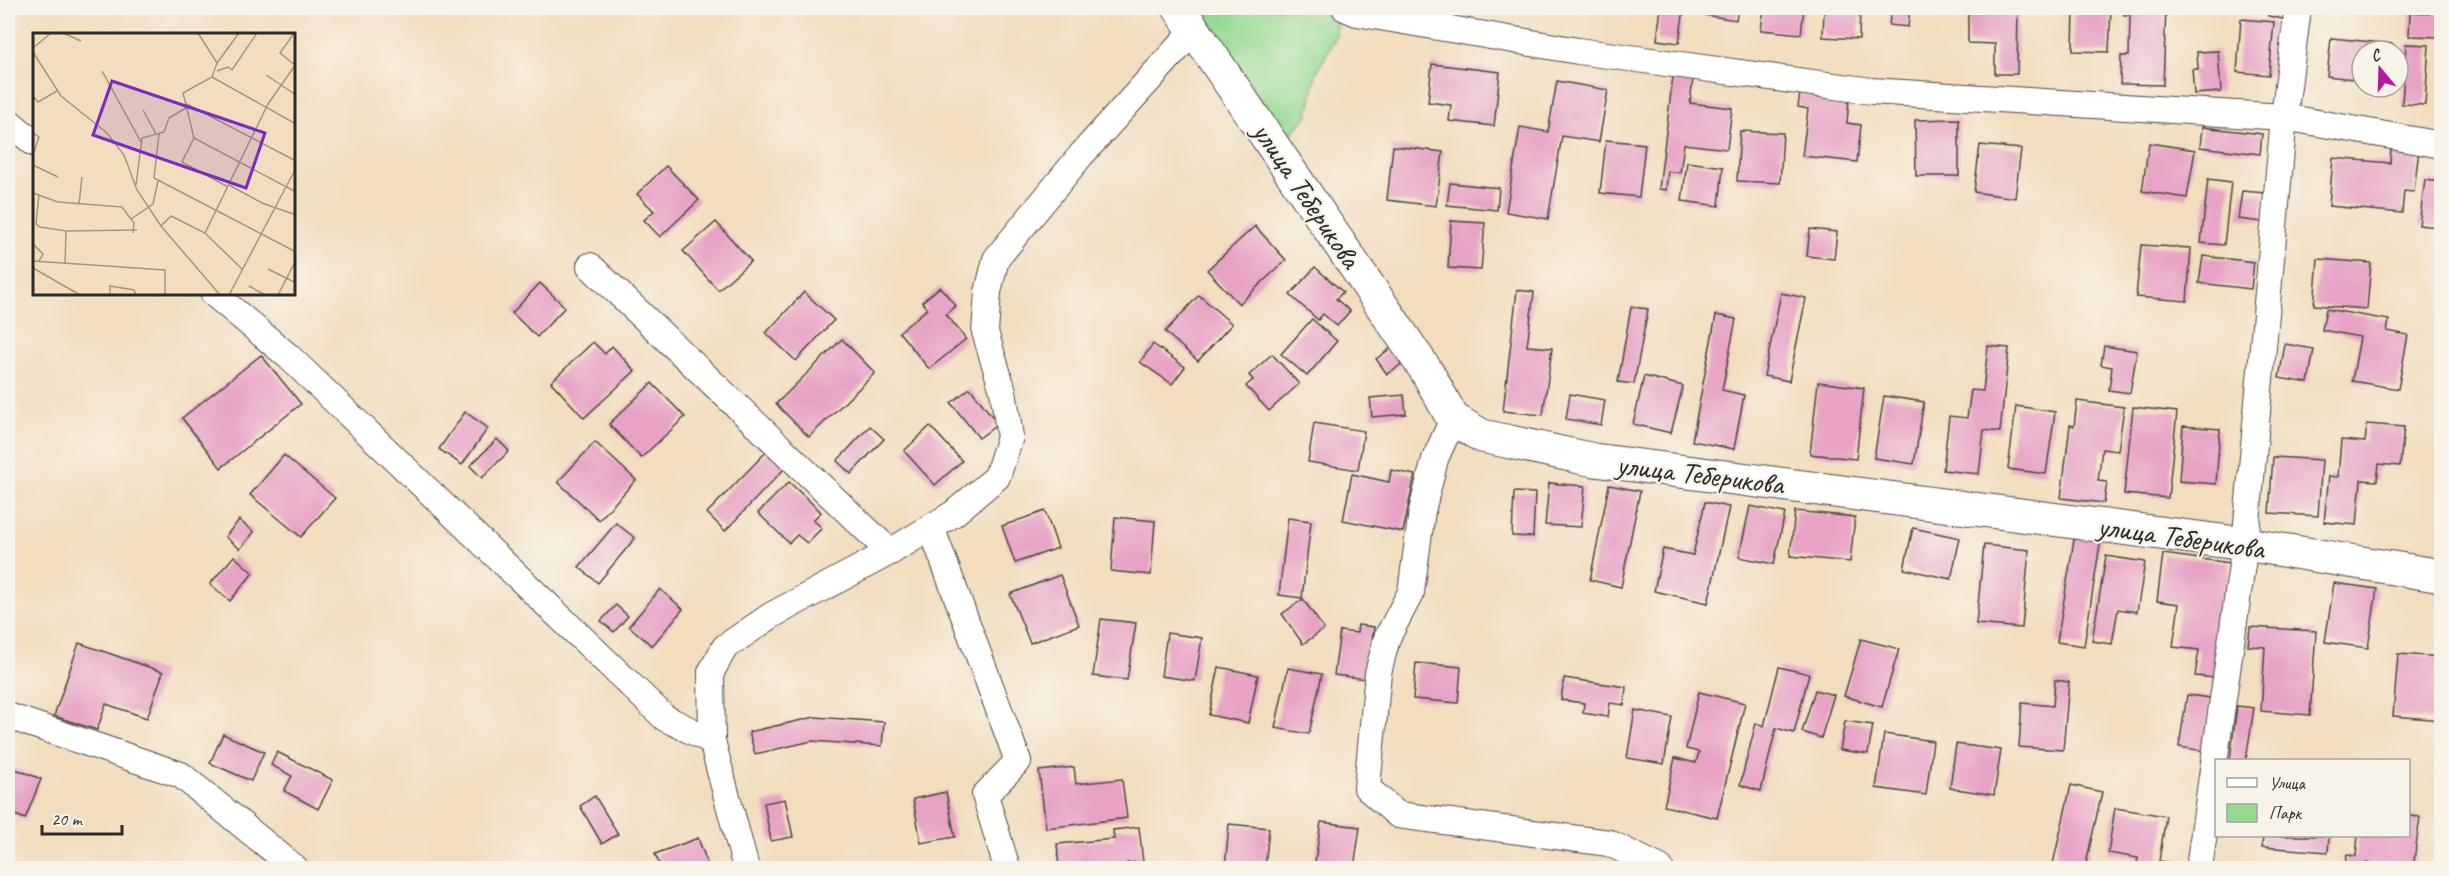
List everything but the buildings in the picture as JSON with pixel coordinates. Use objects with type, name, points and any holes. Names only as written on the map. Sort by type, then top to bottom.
[{"type":"street","points":[[1345,8],[1357,13],[1578,51],[1872,91],[2284,117],[2442,145]]},
{"type":"street","points":[[2199,868],[2245,544],[2284,117],[2298,8]]},
{"type":"street","points":[[746,868],[712,741],[711,672],[725,647],[772,615],[890,552],[953,514],[996,477],[1010,437],[1003,391],[985,332],[988,292],[996,259],[1082,154],[1186,19]]},
{"type":"street","name":"улица Теберикова","points":[[1186,19],[1427,372],[1453,419],[1482,436],[1594,460],[2245,544],[2442,576]]},
{"type":"street","points":[[8,120],[33,142]]},
{"type":"street","points":[[590,266],[890,552]]},
{"type":"street","points":[[216,296],[288,356],[665,718],[712,741]]},
{"type":"street","points":[[1453,419],[1435,459],[1422,511],[1411,592],[1387,638],[1378,673],[1367,788],[1398,815],[1609,843],[1660,868]]},
{"type":"street","points":[[931,527],[1018,761],[985,795],[1007,868]]},
{"type":"street","points":[[8,716],[182,775],[296,868]]},
{"type":"green space","points":[[1212,8],[1328,8],[1336,13],[1336,36],[1316,73],[1308,114],[1293,132],[1280,129],[1207,20]]}]
